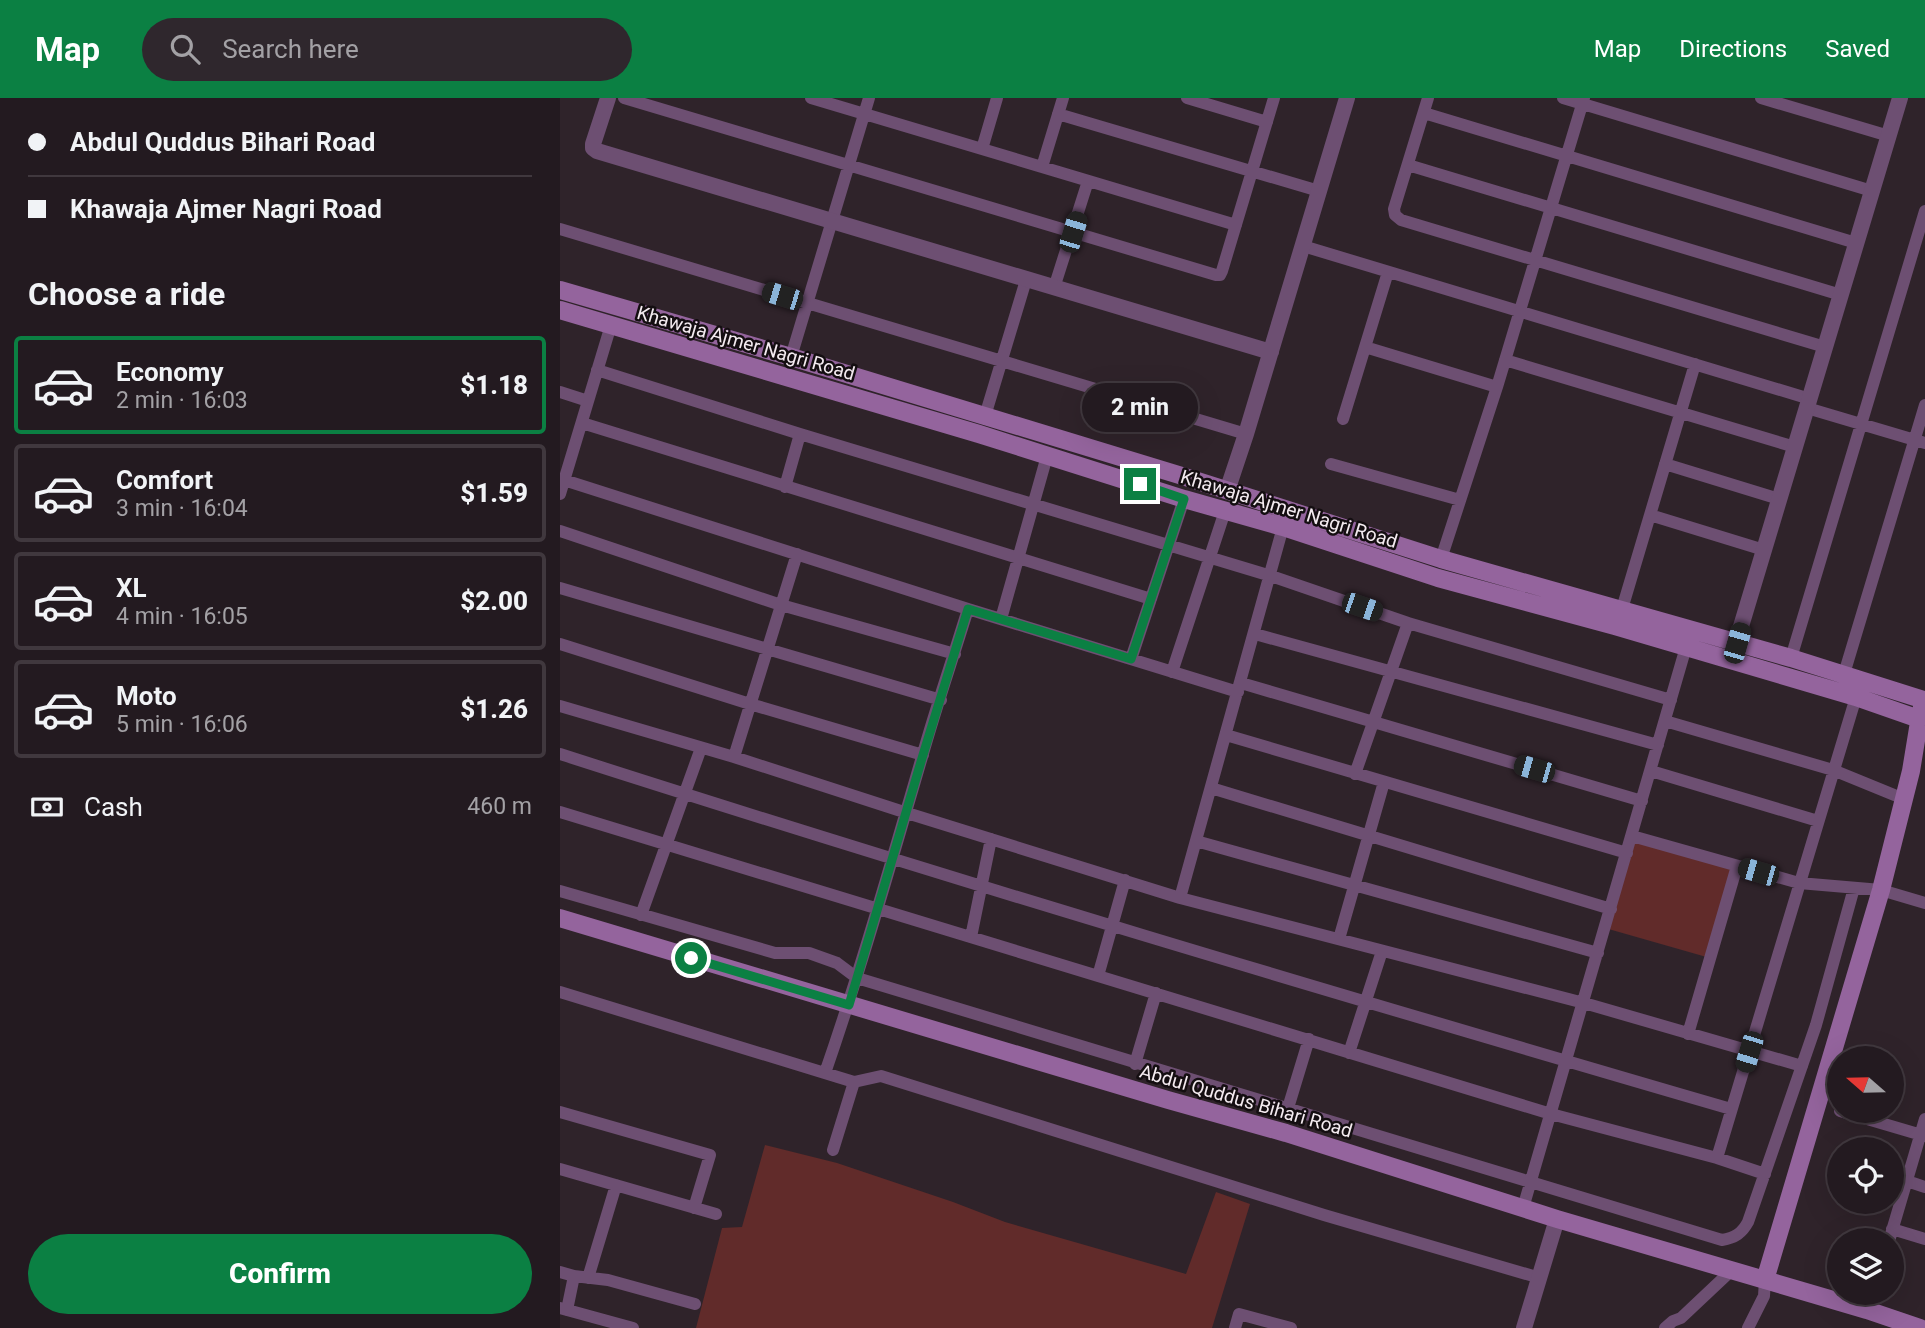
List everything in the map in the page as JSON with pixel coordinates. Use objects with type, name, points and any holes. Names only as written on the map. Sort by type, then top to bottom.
[{"type":"main road","name":"Khawaja Ajmer Nagri Road","points":[[560,290],[1179,475],[1441,559],[1622,609],[1925,699]]},
{"type":"main road","name":"Khawaja Ajmer Nagri Road","points":[[560,310],[1283,527],[1438,578],[1615,626],[1856,697],[1922,720]]},
{"type":"main road","points":[[1095,470],[1101,452]]},
{"type":"main road","points":[[1324,541],[1330,523]]},
{"type":"main road","points":[[1765,1280],[1881,890],[1911,771],[1925,699]]},
{"type":"main road","points":[[1911,771],[1925,742]]},
{"type":"main road","name":"Abdul Quddus Bihari Road","points":[[560,918],[1286,1133],[1557,1219],[1765,1280],[1827,1293]]},
{"type":"main road","name":"Abdul Quddus Bihari Road","points":[[1875,1305],[1917,1328]]},
{"type":"street","points":[[608,98],[593,144],[597,152],[1271,352]]},
{"type":"street","points":[[624,98],[1216,275],[1220,275],[1222,271],[1274,98]]},
{"type":"street","points":[[811,98],[1236,225]]},
{"type":"street","points":[[791,357],[869,98]]},
{"type":"street","points":[[982,149],[998,98]]},
{"type":"street","points":[[1042,167],[1063,98]]},
{"type":"street","points":[[1186,98],[1267,122]]},
{"type":"street","points":[[1227,491],[1347,98]]},
{"type":"street","points":[[1428,98],[1394,209],[1395,215],[1401,220],[1825,347]]},
{"type":"street","points":[[1563,98],[1583,101],[1872,191]]},
{"type":"street","points":[[1761,98],[1889,136]]},
{"type":"street","points":[[1737,643],[1900,98]]},
{"type":"street","points":[[1441,559],[1497,387],[1583,101]]},
{"type":"street","points":[[1424,113],[1856,243]]},
{"type":"street","points":[[1058,114],[1319,191]]},
{"type":"street","points":[[1408,165],[1841,295]]},
{"type":"street","points":[[1054,288],[1088,181]]},
{"type":"street","points":[[1791,658],[1925,211]]},
{"type":"street","points":[[560,229],[1246,434]]},
{"type":"street","points":[[1303,246],[1695,364],[1861,424],[1920,442]]},
{"type":"street","points":[[1343,419],[1388,272]]},
{"type":"street","points":[[985,416],[1026,279]]},
{"type":"street","points":[[560,494],[567,448],[582,423],[611,325]]},
{"type":"street","points":[[1365,347],[1497,387]]},
{"type":"street","points":[[1505,360],[1795,447]]},
{"type":"street","points":[[1622,609],[1695,364]]},
{"type":"street","points":[[597,370],[1270,576],[1408,623],[1671,700]]},
{"type":"street","points":[[560,392],[588,401]]},
{"type":"street","points":[[1844,674],[1920,442],[1925,405]]},
{"type":"street","points":[[582,423],[1151,600]]},
{"type":"street","points":[[785,487],[800,434]]},
{"type":"street","points":[[1001,619],[1047,456]]},
{"type":"street","points":[[1331,464],[1460,500]]},
{"type":"street","points":[[1665,464],[1779,499]]},
{"type":"street","points":[[564,480],[1172,672],[1373,722],[1642,801]]},
{"type":"street","points":[[1131,659],[1184,499]]},
{"type":"street","points":[[1172,672],[1225,511]]},
{"type":"street","points":[[1650,515],[1764,550]]},
{"type":"street","points":[[1180,898],[1283,527]]},
{"type":"street","points":[[560,531],[781,605],[954,654]]},
{"type":"street","points":[[734,757],[797,554]]},
{"type":"street","points":[[560,588],[941,700]]},
{"type":"street","points":[[825,1073],[849,1005],[968,609]]},
{"type":"street","points":[[1355,774],[1408,623]]},
{"type":"street","points":[[1255,634],[1658,746]]},
{"type":"street","points":[[560,644],[923,755]]},
{"type":"street","points":[[1523,1208],[1686,647]]},
{"type":"street","points":[[1717,1158],[1856,697]]},
{"type":"street","points":[[560,706],[734,757],[1180,898],[1584,1003],[1802,1066]]},
{"type":"street","points":[[1665,721],[1833,770],[1904,799]]},
{"type":"street","points":[[1226,735],[1627,853]]},
{"type":"street","points":[[641,915],[701,748]]},
{"type":"street","points":[[560,754],[893,860],[1731,1110]]},
{"type":"street","points":[[1651,771],[1818,821]]},
{"type":"street","points":[[1339,939],[1384,782]]},
{"type":"street","points":[[1211,788],[1611,909]]},
{"type":"street","points":[[560,812],[1551,1114],[1717,1158],[1765,1174]]},
{"type":"street","points":[[1632,836],[1799,883],[1881,890],[1925,903]]},
{"type":"street","points":[[971,937],[990,839]]},
{"type":"street","points":[[1196,841],[1598,953]]},
{"type":"street","points":[[1688,1034],[1737,866]]},
{"type":"street","points":[[1098,976],[1125,880]]},
{"type":"street","points":[[560,891],[775,953],[809,953],[837,963],[857,978],[1722,1240],[1732,1239],[1742,1232],[1748,1222],[1816,1025],[1854,888]]},
{"type":"street","points":[[1349,1053],[1382,951]]},
{"type":"street","points":[[560,992],[854,1082],[881,1076],[1324,1215],[1539,1278]]},
{"type":"street","points":[[1135,1064],[1156,993]]},
{"type":"street","points":[[1288,1108],[1309,1039]]},
{"type":"street","points":[[833,1150],[854,1082]]},
{"type":"street","points":[[1817,1105],[1827,1108]]},
{"type":"street","points":[[560,1112],[710,1155],[694,1208]]},
{"type":"street","points":[[1893,1228],[1923,1135],[1925,1119]]},
{"type":"street","points":[[1885,1124],[1923,1135]]},
{"type":"street","points":[[560,1169],[716,1214]]},
{"type":"street","points":[[1907,1181],[1925,1187]]},
{"type":"street","points":[[588,1278],[616,1185]]},
{"type":"street","points":[[1524,1328],[1557,1219]]},
{"type":"street","points":[[1904,1237],[1925,1240]]},
{"type":"street","points":[[1665,1328],[1681,1318],[1732,1270]]},
{"type":"street","points":[[560,1272],[608,1280],[695,1304]]},
{"type":"street","points":[[574,1276],[564,1309],[633,1328]]},
{"type":"street","points":[[1748,1328],[1764,1296],[1765,1280]]},
{"type":"street","points":[[1234,1328],[1239,1314],[1291,1328]]},
{"type":"shaded area","points":[[1632,836],[1737,866],[1710,958],[1605,928]]},
{"type":"shaded area","points":[[765,1145],[837,1163],[1005,1222],[1186,1274],[1216,1192],[1250,1204],[1212,1328],[696,1328],[722,1228],[742,1227]]},
{"type":"route","points":[[691,958],[849,1005],[968,609],[1131,659],[1184,499],[1140,484]]}]
